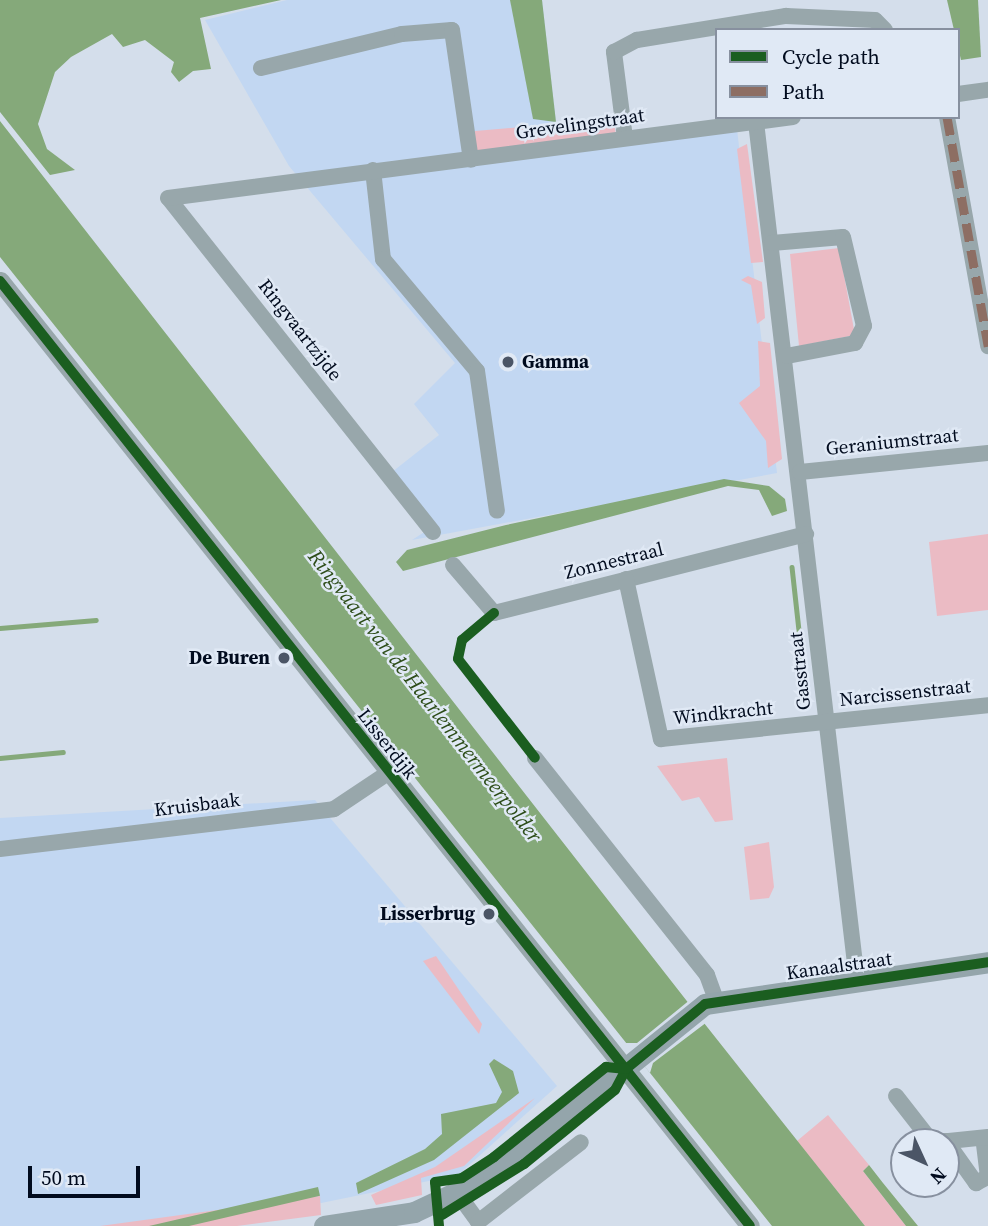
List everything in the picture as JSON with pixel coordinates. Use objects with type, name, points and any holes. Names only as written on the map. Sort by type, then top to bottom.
[{"type":"main road","name":"Kanaalstraat","points":[[324,1226],[389,1222],[458,1194],[502,1168],[696,1010],[716,1000],[988,962]]},
{"type":"street","points":[[625,138],[614,52],[637,40],[786,16],[875,20],[883,28]]},
{"type":"street","points":[[261,68],[402,34],[452,30],[471,160]]},
{"type":"street","points":[[960,94],[988,90]]},
{"type":"street","name":"Grevelingstraat","points":[[223,192],[373,170],[471,160],[778,119]]},
{"type":"street","points":[[947,119],[988,346]]},
{"type":"street","name":"Gasstraat","points":[[756,122],[787,356],[857,981]]},
{"type":"street","points":[[373,170],[383,259],[477,371],[497,511]]},
{"type":"street","name":"Ringvaartzijde","points":[[223,192],[168,198],[433,532]]},
{"type":"street","points":[[772,243],[843,237],[864,326],[855,344],[787,356]]},
{"type":"street","name":"Lisserdijk","points":[[0,281],[388,773],[632,1063],[750,1226]]},
{"type":"street","name":"Geraniumstraat","points":[[800,472],[988,453]]},
{"type":"street","name":"Zonnestraal","points":[[453,565],[494,612],[806,534]]},
{"type":"street","name":"Windkracht","points":[[626,579],[661,739],[827,723]]},
{"type":"street","name":"Narcissenstraat","points":[[827,723],[988,705]]},
{"type":"street","points":[[534,758],[707,975],[716,1000]]},
{"type":"street","name":"Kruisbaak","points":[[0,849],[334,809],[388,773]]},
{"type":"street","points":[[896,1096],[921,1128]]},
{"type":"street","points":[[960,1140],[986,1137],[988,1177],[976,1182],[960,1160]]},
{"type":"street","points":[[458,1194],[478,1222],[581,1142]]},
{"type":"shaded area","points":[[287,0],[542,0],[556,122],[554,153],[737,129],[777,473],[412,540],[429,529],[387,476],[439,435],[414,404],[455,363],[289,166],[205,20]]},
{"type":"shaded area","points":[[613,119],[616,134],[473,151],[475,131]]},
{"type":"shaded area","points":[[747,144],[763,262],[751,263],[737,149]]},
{"type":"shaded area","points":[[839,248],[855,335],[799,346],[790,254]]},
{"type":"shaded area","points":[[748,276],[762,282],[765,318],[757,324],[751,285],[741,280]]},
{"type":"shaded area","points":[[758,341],[770,343],[782,459],[768,468],[766,441],[739,403],[760,386]]},
{"type":"shaded area","points":[[988,534],[988,610],[937,616],[929,542]]},
{"type":"shaded area","points":[[727,758],[733,820],[715,822],[699,797],[682,801],[657,766]]},
{"type":"shaded area","points":[[315,800],[557,1086],[458,1175],[209,1226],[0,1226],[0,818]]},
{"type":"shaded area","points":[[769,842],[774,887],[769,898],[750,900],[744,847]]},
{"type":"shaded area","points":[[436,956],[482,1024],[479,1034],[423,961]]},
{"type":"shaded area","points":[[535,1098],[464,1166],[421,1178],[422,1195],[376,1205],[371,1195],[435,1167]]},
{"type":"shaded area","points":[[828,1115],[869,1165],[863,1171],[906,1226],[865,1226],[797,1141]]},
{"type":"shaded area","points":[[320,1196],[321,1215],[237,1226],[100,1226]]},
{"type":"water","points":[[0,0],[281,0],[200,18],[211,69],[193,71],[179,82],[171,72],[174,62],[145,40],[123,47],[112,34],[71,57],[55,72],[38,124],[47,149],[75,170],[50,175],[0,112]]},
{"type":"water","points":[[510,0],[542,0],[556,122],[533,119]]},
{"type":"water","points":[[947,0],[978,0],[981,57],[961,60],[960,28],[954,28]]},
{"type":"water","name":"Ringvaart van de Haarlemmermeerpolder","points":[[0,121],[865,1226],[772,1226],[0,257]]},
{"type":"water","points":[[724,479],[769,486],[785,499],[787,511],[772,516],[759,490],[728,486],[403,571],[396,562],[407,550],[506,525]]},
{"type":"water","points":[[494,1059],[513,1071],[519,1093],[434,1160],[358,1194],[356,1183],[425,1149],[442,1134],[441,1114],[496,1103],[502,1092],[489,1064]]},
{"type":"water","points":[[869,1165],[890,1191],[890,1198],[896,1198],[918,1226],[906,1226],[863,1171]]},
{"type":"water","points":[[318,1187],[320,1196],[189,1226],[149,1226]]},
{"type":"pier","points":[[691,999],[707,1022],[653,1063],[650,1073],[625,1043],[637,1043]]},
{"type":"waterway","points":[[792,567],[807,703]]},
{"type":"waterway","points":[[0,628],[96,620]]},
{"type":"waterway","points":[[0,758],[63,752]]},
{"type":"marked path","points":[[947,119],[988,346]]},
{"type":"cycle path","points":[[0,281],[750,1226]]},
{"type":"cycle path","points":[[494,613],[462,640],[458,659],[535,758]]},
{"type":"cycle path","points":[[442,1215],[524,1164],[615,1090],[626,1069],[705,1004],[988,962]]},
{"type":"cycle path","points":[[439,1226],[435,1182],[462,1178],[494,1157],[606,1067],[626,1069]]},
{"type":"place","name":"Gamma","points":[[508,362]]},
{"type":"place","name":"De Buren","points":[[284,658]]},
{"type":"place","name":"Lisserbrug","points":[[489,914]]}]
